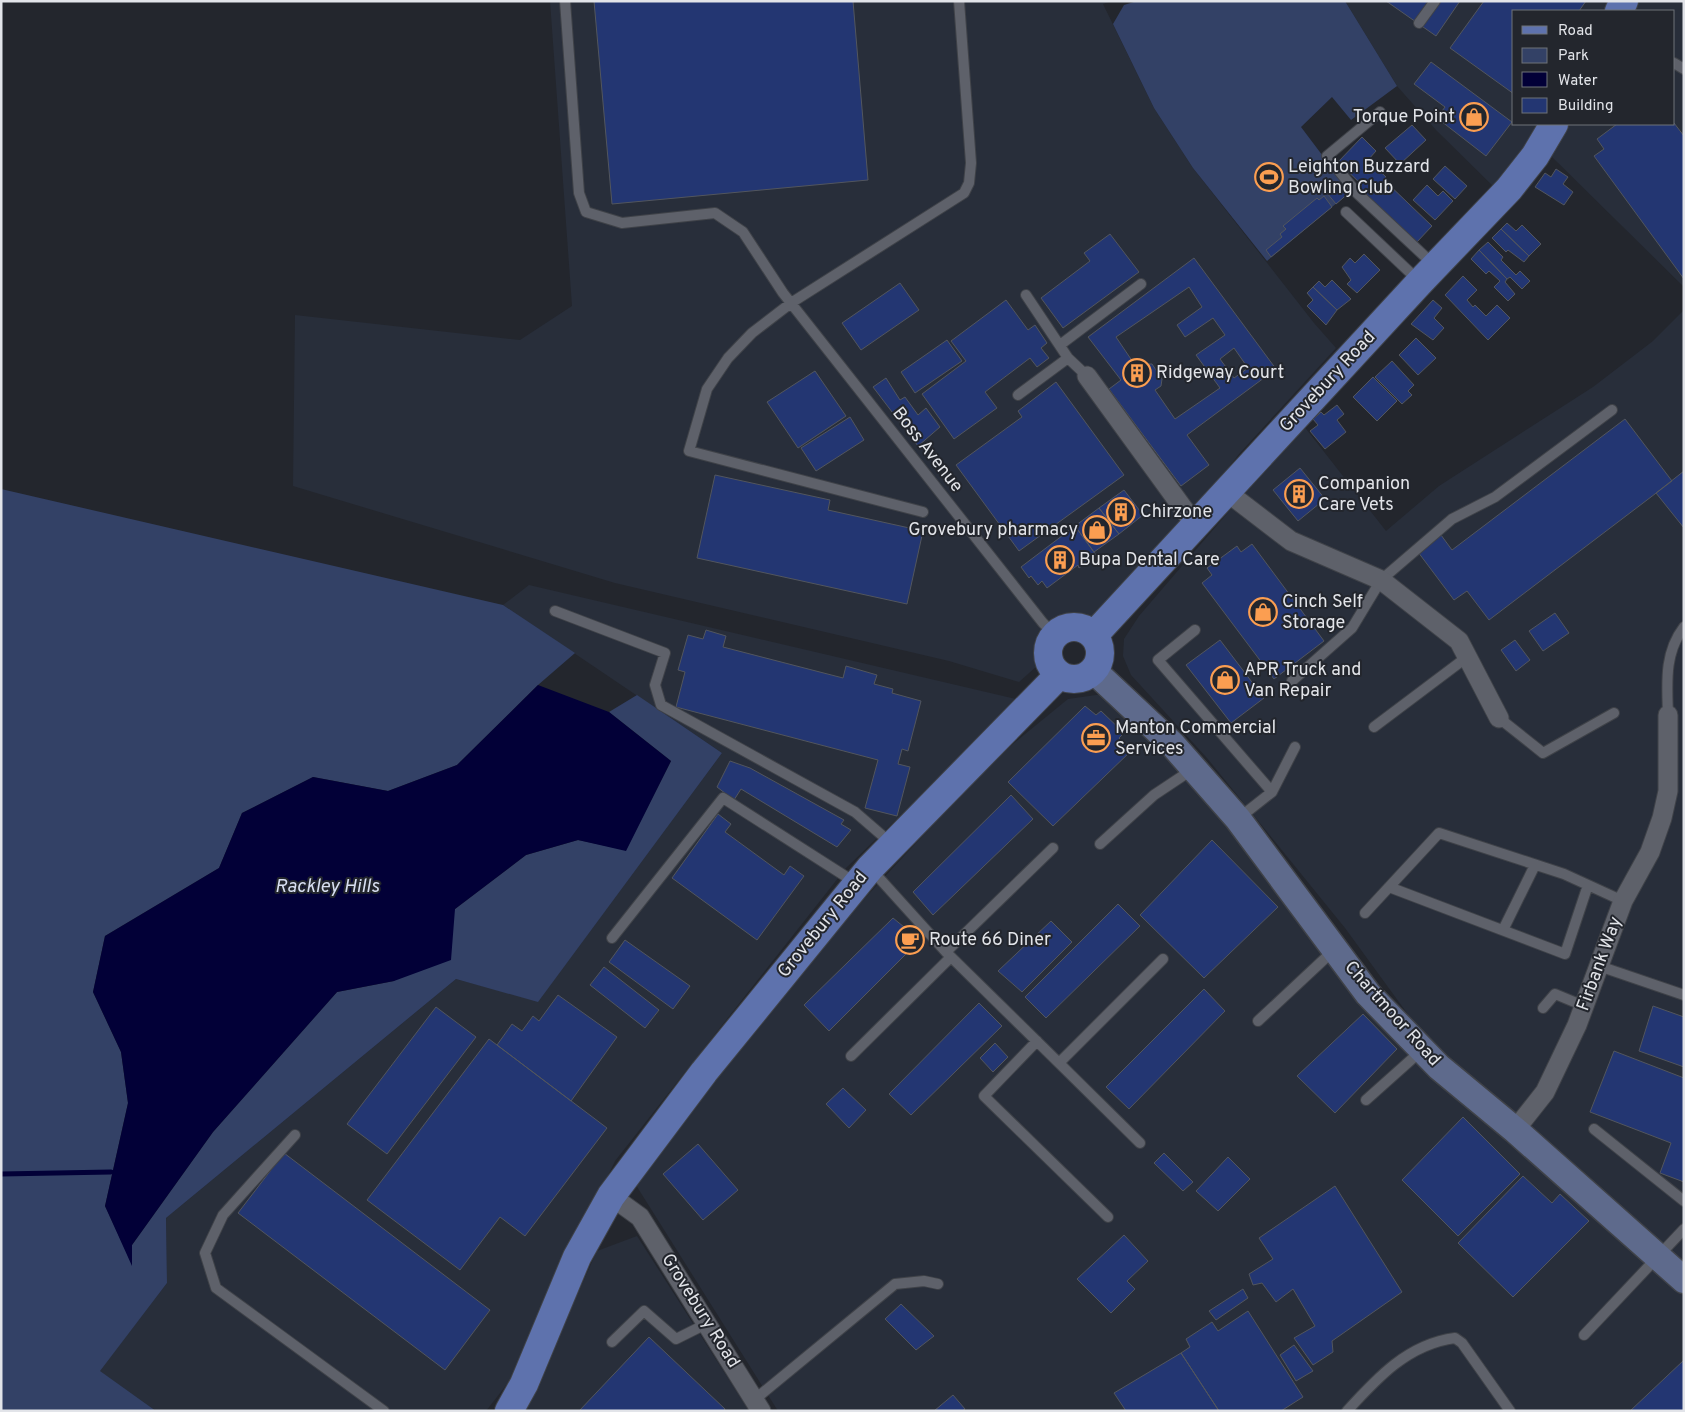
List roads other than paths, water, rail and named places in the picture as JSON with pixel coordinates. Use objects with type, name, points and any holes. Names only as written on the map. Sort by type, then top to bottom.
[{"type":"main road","name":"Grovebury Road","points":[[1094,635],[1427,274],[1509,189],[1535,156],[1553,125]]},
{"type":"main road","points":[[1071,627],[1080,627],[1094,635],[1100,646],[1101,655],[1094,671],[1084,678],[1075,680],[1059,675],[1050,665],[1047,656],[1048,646],[1055,635],[1071,627]]},
{"type":"main road","name":"Grovebury Road","points":[[510,1411],[524,1384],[578,1257],[611,1196],[704,1072],[864,876],[1059,675]]},
{"type":"street","points":[[1087,376],[1196,526]]},
{"type":"street","points":[[1227,492],[1291,541],[1381,580],[1459,641],[1499,718]]},
{"type":"street","name":"Chartmoor Road","points":[[1094,671],[1194,768],[1238,819],[1368,994],[1422,1050],[1439,1067],[1515,1130],[1684,1280]]},
{"type":"street","name":"Firbank Way","points":[[1515,1130],[1545,1092],[1584,1006],[1623,900],[1650,852],[1662,818],[1676,792],[1668,715]]},
{"type":"street","name":"Grovebury Road","points":[[611,1196],[640,1217],[758,1405]]},
{"type":"lane","name":"Boss Avenue","points":[[564,1],[579,193],[586,212],[622,223],[715,213],[743,232],[791,303],[1032,610],[1055,635]]},
{"type":"lane","points":[[923,512],[690,451],[707,389],[716,372],[752,333],[791,303],[964,193],[969,183],[971,163],[959,1]]},
{"type":"lane","points":[[1419,23],[1435,1]]},
{"type":"lane","points":[[1380,112],[1328,156],[1357,193],[1427,274]]},
{"type":"lane","points":[[1346,212],[1427,274]]},
{"type":"lane","points":[[1060,345],[1141,284]]},
{"type":"lane","points":[[1026,295],[1068,358],[1087,376]]},
{"type":"lane","points":[[1018,395],[1068,358]]},
{"type":"lane","points":[[1292,681],[1352,628],[1381,580],[1452,519],[1495,497],[1612,410]]},
{"type":"lane","points":[[556,611],[665,653],[655,685],[662,705],[855,812],[892,845]]},
{"type":"lane","points":[[1668,715],[1666,670],[1672,645],[1684,627]]},
{"type":"lane","points":[[1195,630],[1158,660],[1272,792]]},
{"type":"lane","points":[[1374,727],[1467,657]]},
{"type":"lane","points":[[1499,718],[1544,753],[1614,713]]},
{"type":"lane","points":[[1238,819],[1272,792],[1295,747]]},
{"type":"lane","points":[[1100,844],[1154,794],[1194,768]]},
{"type":"lane","points":[[612,938],[723,798],[864,876],[949,954],[1140,1144]]},
{"type":"lane","points":[[1365,913],[1439,833],[1535,865],[1623,900]]},
{"type":"lane","points":[[851,1056],[1053,848]]},
{"type":"lane","points":[[1503,930],[1535,865]]},
{"type":"lane","points":[[1389,887],[1565,954],[1588,885]]},
{"type":"lane","points":[[1258,1021],[1334,950]]},
{"type":"lane","points":[[1059,1063],[1162,959]]},
{"type":"lane","points":[[1599,966],[1684,995]]},
{"type":"lane","points":[[1543,1008],[1555,994],[1584,1006]]},
{"type":"lane","points":[[1036,1041],[984,1096],[1108,1217]]},
{"type":"lane","points":[[1366,1100],[1422,1050]]},
{"type":"lane","points":[[1594,1129],[1684,1201]]},
{"type":"lane","points":[[295,1135],[223,1216],[205,1253],[216,1288],[384,1411]]},
{"type":"lane","points":[[1584,1335],[1684,1230]]},
{"type":"lane","points":[[758,1405],[895,1284],[924,1282],[938,1284]]},
{"type":"lane","points":[[612,1342],[644,1311],[676,1339],[708,1323]]},
{"type":"lane","points":[[1347,1411],[1384,1372],[1408,1356],[1441,1340],[1455,1338],[1462,1343],[1510,1411]]},
{"type":"water","name":"Rackley Hills","points":[[538,685],[609,712],[671,761],[626,851],[578,840],[526,855],[455,909],[451,960],[394,981],[337,992],[213,1132],[132,1245],[132,1266],[105,1206],[128,1103],[121,1052],[93,992],[105,936],[219,868],[242,813],[313,777],[388,791],[457,765]]},
{"type":"waterway","points":[[1,1174],[111,1172]]},
{"type":"place","name":"Torque Point","points":[[1474,117]]},
{"type":"place","name":"Leighton Buzzard Bowling Club","points":[[1269,177]]},
{"type":"place","name":"Ridgeway Court","points":[[1137,373]]},
{"type":"place","name":"Companion Care Vets","points":[[1299,494]]},
{"type":"place","name":"Chirzone","points":[[1121,512]]},
{"type":"place","name":"Grovebury pharmacy","points":[[1097,530]]},
{"type":"place","name":"Bupa Dental Care","points":[[1060,560]]},
{"type":"place","name":"Cinch Self Storage","points":[[1263,612]]},
{"type":"place","name":"APR Truck and Van Repair","points":[[1225,680]]},
{"type":"place","name":"Manton Commercial Services","points":[[1096,738]]},
{"type":"place","name":"Route 66 Diner","points":[[910,940]]}]
